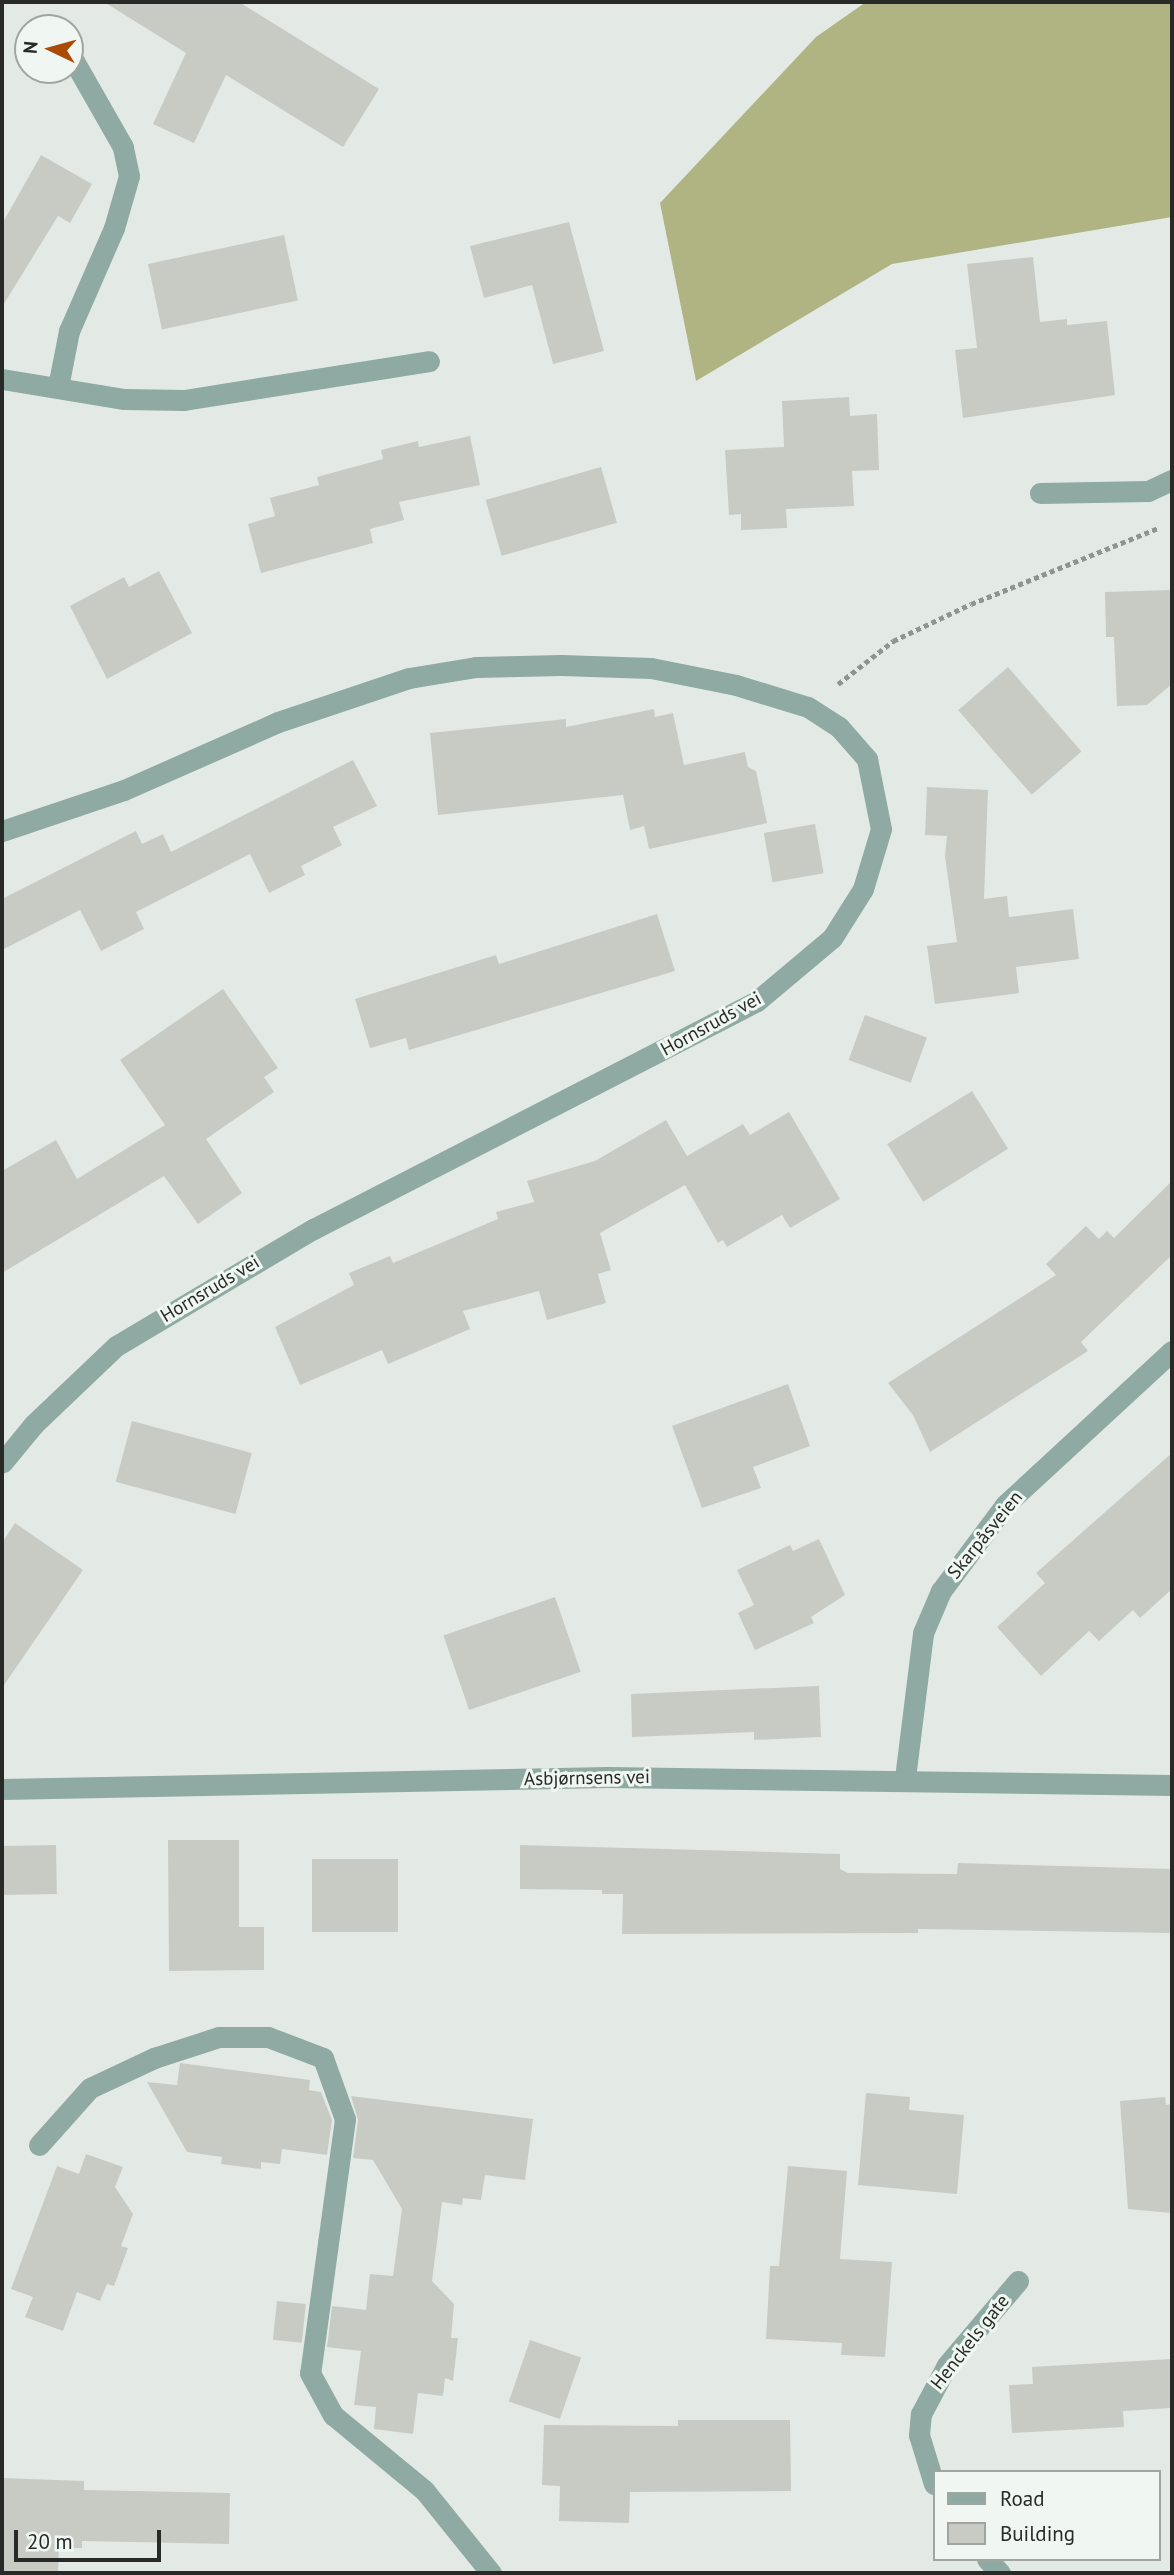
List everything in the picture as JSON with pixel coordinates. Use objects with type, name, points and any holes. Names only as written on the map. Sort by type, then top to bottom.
[{"type":"street","points":[[58,387],[69,331],[114,228],[129,176],[123,147],[84,79]]},
{"type":"street","points":[[2,379],[124,399],[184,401],[429,361]]},
{"type":"street","points":[[1040,493],[1148,491],[1172,480]]},
{"type":"street","name":"Hornsruds vei","points":[[2,831],[124,790],[278,722],[409,678],[476,667],[651,668],[736,685],[808,708],[839,727],[867,759],[881,829],[863,889],[832,938],[757,1001],[313,1229],[116,1346],[34,1424],[2,1463]]},
{"type":"street","name":"Skarpåsveien","points":[[905,1778],[923,1633],[942,1591],[1004,1505],[1172,1352]]},
{"type":"street","name":"Asbjørnsens vei","points":[[2,1789],[608,1777],[905,1778],[1172,1785]]},
{"type":"street","points":[[39,2145],[90,2088],[154,2058],[219,2036],[268,2037],[323,2058],[345,2119],[310,2374],[333,2415],[424,2490],[491,2573]]},
{"type":"street","name":"Henckels gate","points":[[932,2477],[919,2435],[921,2414],[947,2365],[1018,2281]]},
{"type":"path","points":[[808,708],[893,641],[971,604],[1172,523]]},
{"type":"green space","points":[[866,2],[1172,2],[1172,217],[892,264],[696,381],[660,203],[816,37]]},
{"type":"building","points":[[104,2],[239,2],[379,89],[343,147],[226,75],[194,143],[153,124],[186,53]]},
{"type":"building","points":[[41,155],[92,184],[70,223],[58,216],[2,307],[2,224]]},
{"type":"building","points":[[569,222],[604,351],[553,364],[532,285],[484,298],[470,246]]},
{"type":"building","points":[[284,235],[298,301],[162,329],[148,264]]},
{"type":"building","points":[[1033,257],[1040,322],[1067,319],[1067,325],[1107,321],[1115,395],[963,418],[955,350],[977,348],[967,264]]},
{"type":"building","points":[[849,397],[850,416],[877,414],[879,470],[852,471],[854,506],[786,509],[787,528],[741,530],[741,514],[729,515],[725,450],[784,447],[782,401]]},
{"type":"building","points":[[470,436],[480,485],[399,502],[404,520],[370,529],[373,543],[261,573],[248,524],[275,516],[270,498],[319,485],[317,477],[383,459],[381,450],[418,441],[419,447]]},
{"type":"building","points":[[601,467],[617,523],[502,556],[486,500]]},
{"type":"building","points":[[159,571],[192,633],[107,679],[70,606],[124,577],[129,587]]},
{"type":"building","points":[[1172,590],[1172,684],[1147,705],[1117,706],[1114,637],[1106,637],[1105,592]]},
{"type":"building","points":[[1008,667],[1081,752],[1032,795],[958,710]]},
{"type":"building","points":[[654,709],[655,717],[673,713],[684,765],[745,752],[748,767],[756,771],[767,823],[649,849],[644,826],[630,830],[623,795],[438,815],[430,733],[566,719],[566,727]]},
{"type":"building","points":[[353,760],[377,806],[333,827],[342,845],[301,866],[305,875],[269,893],[250,854],[136,912],[144,929],[101,951],[80,910],[2,950],[2,899],[136,831],[142,844],[163,834],[171,852]]},
{"type":"building","points":[[927,787],[988,790],[984,899],[1007,896],[1009,917],[1073,909],[1079,959],[1016,967],[1019,993],[935,1004],[927,946],[957,942],[945,856],[947,836],[925,835]]},
{"type":"building","points":[[815,824],[824,873],[772,882],[764,833]]},
{"type":"building","points":[[657,914],[675,971],[409,1050],[406,1038],[370,1048],[355,999],[496,955],[499,964]]},
{"type":"building","points":[[223,989],[278,1068],[264,1077],[274,1092],[206,1139],[242,1193],[198,1224],[164,1176],[2,1273],[2,1171],[56,1140],[77,1179],[165,1125],[120,1060]]},
{"type":"building","points":[[865,1015],[927,1038],[911,1083],[849,1060]]},
{"type":"building","points":[[972,1091],[1008,1149],[923,1202],[887,1144]]},
{"type":"building","points":[[789,1112],[840,1199],[790,1228],[782,1215],[727,1247],[723,1240],[718,1243],[685,1185],[600,1233],[611,1270],[598,1274],[606,1303],[547,1320],[539,1291],[463,1311],[470,1329],[388,1364],[382,1350],[300,1385],[275,1327],[354,1285],[349,1273],[390,1256],[393,1263],[498,1219],[496,1212],[534,1202],[527,1181],[595,1161],[666,1120],[687,1156],[743,1124],[750,1135]]},
{"type":"building","points":[[1172,1181],[1172,1255],[1081,1342],[1088,1351],[930,1452],[913,1415],[888,1383],[1056,1275],[1046,1264],[1086,1226],[1099,1239],[1107,1231],[1114,1238]]},
{"type":"building","points":[[788,1384],[810,1446],[753,1467],[761,1488],[702,1508],[672,1426]]},
{"type":"building","points":[[132,1421],[252,1453],[235,1514],[116,1482]]},
{"type":"building","points":[[1172,1453],[1172,1589],[1140,1618],[1133,1610],[1099,1641],[1089,1631],[1041,1676],[997,1627],[1045,1583],[1036,1573]]},
{"type":"building","points":[[15,1523],[83,1570],[2,1688],[2,1543]]},
{"type":"building","points":[[819,1539],[845,1595],[811,1617],[814,1623],[755,1650],[738,1613],[754,1605],[737,1570],[790,1545],[793,1551]]},
{"type":"building","points":[[555,1597],[581,1672],[469,1710],[443,1635]]},
{"type":"building","points":[[819,1686],[821,1737],[754,1740],[754,1732],[632,1737],[631,1694]]},
{"type":"building","points":[[168,1840],[239,1840],[239,1927],[264,1927],[264,1970],[169,1971]]},
{"type":"building","points":[[56,1845],[57,1894],[3,1895],[2,1846]]},
{"type":"building","points":[[520,1845],[840,1854],[840,1869],[848,1873],[957,1874],[958,1863],[1172,1869],[1172,1933],[918,1929],[918,1933],[622,1934],[623,1894],[602,1894],[602,1890],[520,1889]]},
{"type":"building","points":[[312,1859],[398,1859],[398,1932],[312,1932]]},
{"type":"building","points":[[180,2063],[310,2080],[309,2090],[321,2092],[332,2120],[327,2155],[282,2149],[280,2164],[261,2162],[261,2169],[221,2164],[222,2157],[187,2152],[147,2082],[177,2085]]},
{"type":"building","points":[[866,2093],[910,2097],[909,2110],[964,2115],[957,2194],[858,2185]]},
{"type":"building","points":[[351,2096],[533,2119],[525,2180],[485,2175],[481,2200],[463,2198],[462,2205],[442,2202],[432,2281],[454,2304],[451,2338],[458,2338],[453,2381],[445,2378],[443,2396],[418,2393],[413,2434],[374,2429],[376,2407],[354,2405],[361,2351],[327,2347],[332,2306],[366,2310],[370,2274],[393,2276],[402,2209],[373,2160],[353,2158],[358,2120]]},
{"type":"building","points":[[1165,2097],[1166,2105],[1172,2104],[1172,2213],[1128,2209],[1120,2101]]},
{"type":"building","points":[[86,2154],[123,2167],[115,2187],[133,2214],[121,2246],[128,2248],[114,2286],[107,2284],[100,2301],[77,2292],[63,2331],[25,2317],[33,2297],[11,2289],[57,2166],[79,2174]]},
{"type":"building","points":[[788,2166],[847,2171],[840,2259],[892,2262],[885,2357],[841,2355],[842,2343],[766,2339],[770,2266],[779,2266]]},
{"type":"building","points":[[277,2301],[306,2304],[302,2343],[273,2340]]},
{"type":"building","points":[[530,2340],[581,2358],[560,2419],[509,2401]]},
{"type":"building","points":[[1172,2359],[1172,2408],[1123,2411],[1124,2427],[1012,2433],[1009,2385],[1033,2384],[1032,2367]]},
{"type":"building","points":[[678,2420],[790,2420],[791,2491],[630,2492],[629,2523],[559,2521],[560,2486],[542,2485],[544,2425],[678,2426]]},
{"type":"building","points":[[2,2478],[84,2481],[84,2490],[230,2493],[229,2544],[82,2541],[82,2548],[59,2548],[58,2573],[2,2573]]}]
